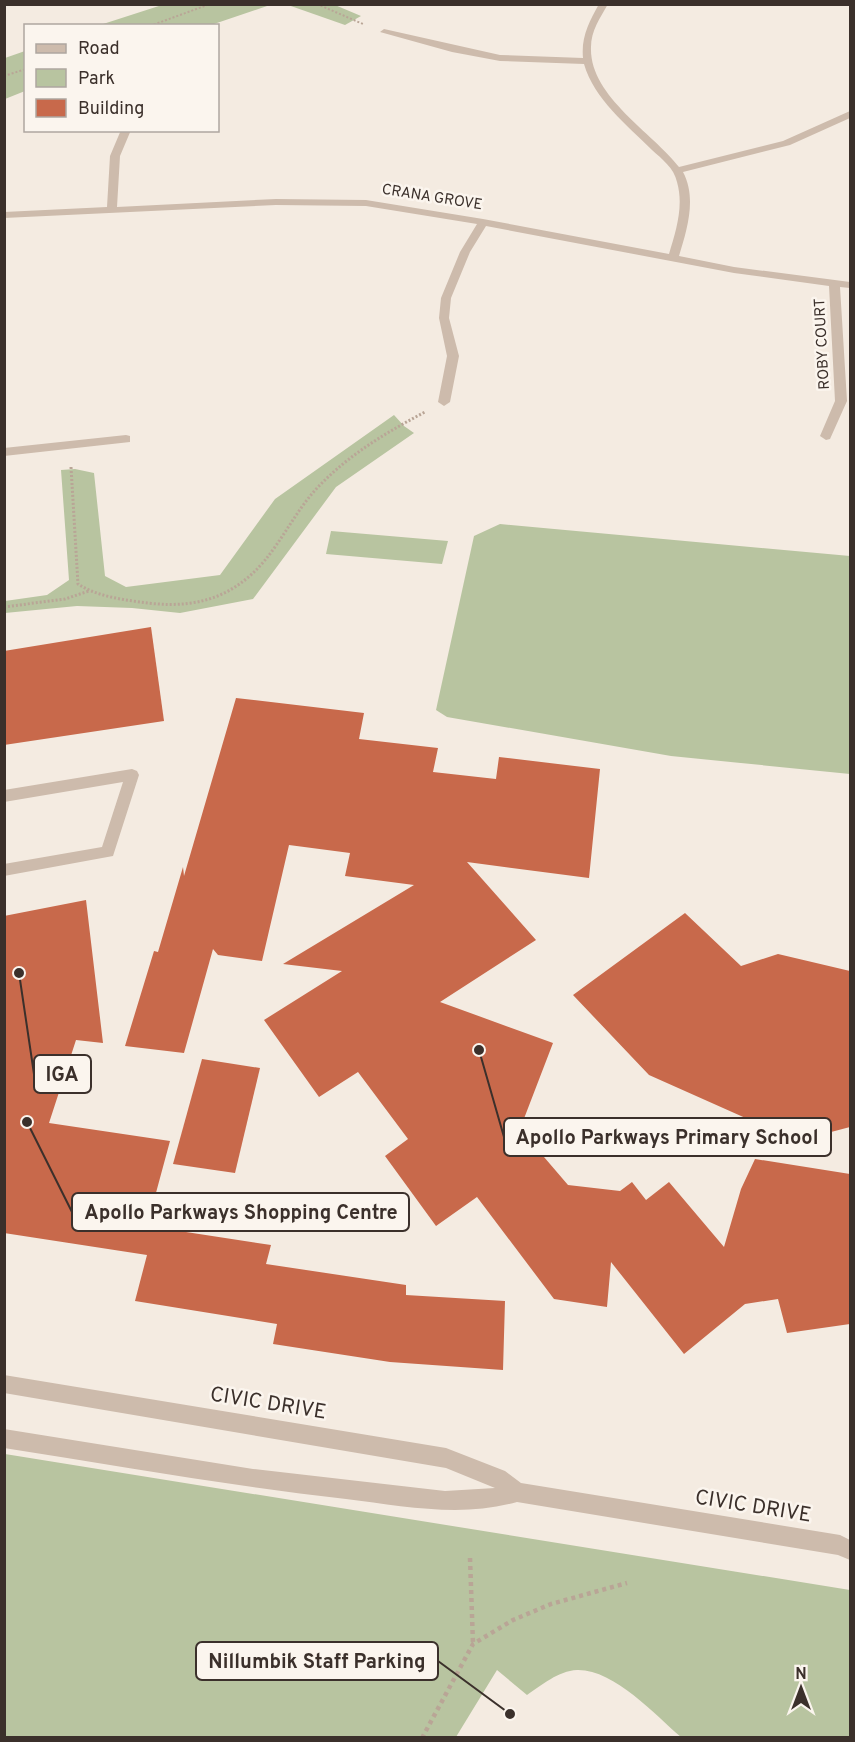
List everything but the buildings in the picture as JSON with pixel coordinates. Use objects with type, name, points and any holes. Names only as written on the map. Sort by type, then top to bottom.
[{"type":"street","points":[[604,4],[596,15],[589,33],[586,61],[593,78],[614,109],[677,170],[686,200],[673,258]]},
{"type":"street","points":[[384,32],[500,58],[586,61]]},
{"type":"street","points":[[677,170],[766,150],[803,139],[850,114]]},
{"type":"street","points":[[112,209],[115,156],[125,132]]},
{"type":"street","name":"CRANA GROVE","points":[[4,215],[276,202],[366,203],[483,222],[734,270],[850,285]]},
{"type":"street","points":[[444,402],[453,356],[444,318],[446,298],[465,252],[483,222]]},
{"type":"street","name":"ROBY COURT","points":[[826,436],[841,401],[834,284]]},
{"type":"street","points":[[4,452],[126,439]]},
{"type":"street","points":[[4,796],[132,775],[108,852],[4,870]]},
{"type":"street","name":"CIVIC DRIVE","points":[[4,1384],[446,1458],[498,1478],[517,1492],[847,1547]]},
{"type":"street","name":"CIVIC DRIVE","points":[[4,1438],[261,1480],[445,1501],[470,1502],[495,1499],[517,1492]]},
{"type":"path","points":[[155,24],[210,4]]},
{"type":"path","points":[[317,4],[384,32]]},
{"type":"path","points":[[4,76],[24,70]]},
{"type":"path","points":[[70,445],[78,584],[89,590],[163,605],[194,603],[228,592],[253,575],[317,488],[333,473],[395,427],[444,402]]},
{"type":"path","points":[[4,607],[65,599],[89,590]]},
{"type":"path","points":[[470,1558],[473,1644]]},
{"type":"path","points":[[422,1737],[473,1644],[513,1620],[551,1604],[627,1583]]},
{"type":"green space","points":[[162,4],[270,5],[214,24],[103,24]]},
{"type":"green space","points":[[288,5],[335,5],[361,16],[345,25]]},
{"type":"green space","points":[[24,51],[24,91],[5,99],[5,58]]},
{"type":"green space","points":[[394,415],[414,433],[336,487],[253,599],[180,613],[77,606],[5,613],[5,601],[47,595],[69,580],[61,470],[75,469],[94,473],[105,576],[126,587],[220,575],[275,499]]},
{"type":"green space","points":[[500,524],[850,556],[850,774],[671,756],[447,717],[436,710],[474,536]]},
{"type":"green space","points":[[331,531],[448,541],[442,564],[326,554]]},
{"type":"green space","points":[[5,1454],[850,1590],[850,1737],[681,1737],[633,1695],[605,1677],[591,1672],[570,1671],[551,1679],[527,1695],[497,1670],[456,1737],[5,1737]]},
{"type":"place","name":"IGA","points":[[19,973]]},
{"type":"place","name":"Apollo Parkways Primary School","points":[[479,1050]]},
{"type":"place","name":"Apollo Parkways Shopping Centre","points":[[27,1122]]},
{"type":"place","name":"Nillumbik Staff Parking","points":[[510,1714]]}]
